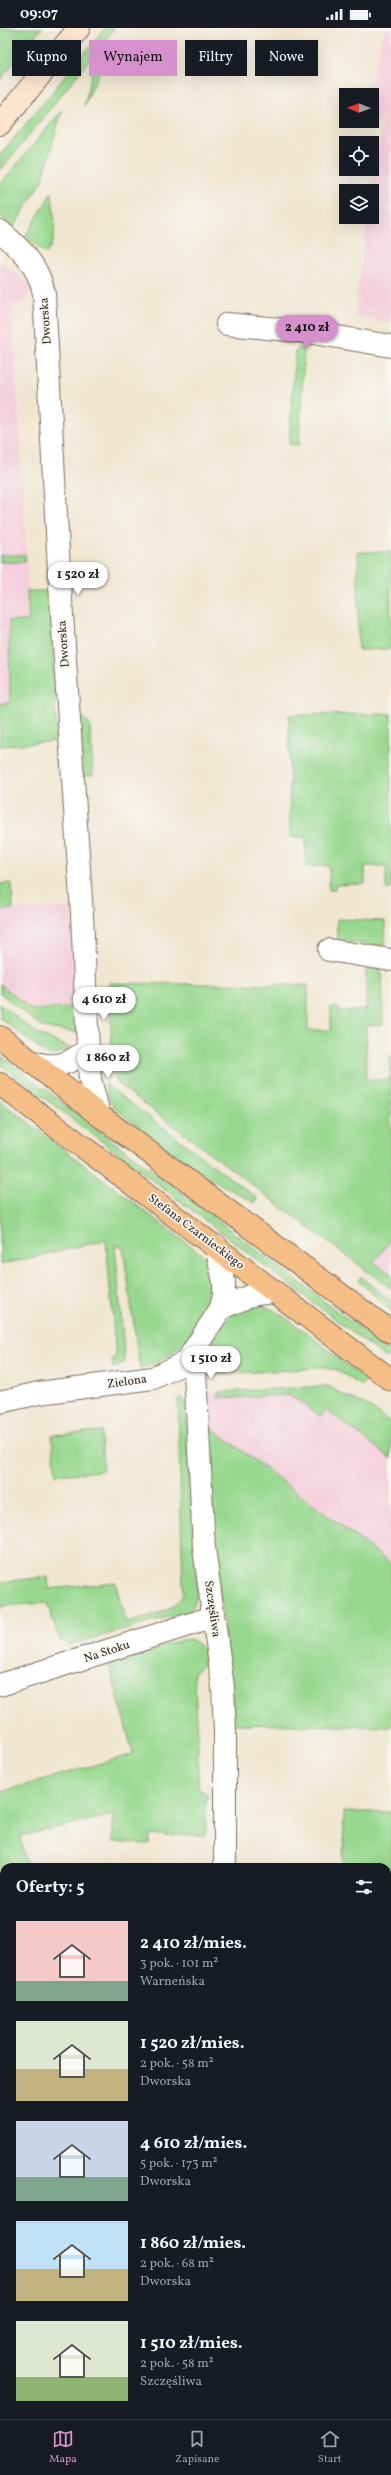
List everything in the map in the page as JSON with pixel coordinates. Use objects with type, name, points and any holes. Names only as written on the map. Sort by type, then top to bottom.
[{"type":"main road","points":[[0,1037],[99,1115],[391,1332]]},
{"type":"main road","name":"Stefana Czarnieckiego","points":[[0,1084],[216,1246],[391,1380]]},
{"type":"street","points":[[0,124],[79,28]]},
{"type":"street","name":"Dworska","points":[[0,232],[32,262],[41,277],[44,293],[59,570],[82,914],[90,1079],[99,1115]]},
{"type":"street","points":[[227,324],[308,332],[391,346]]},
{"type":"street","points":[[329,950],[391,960]]},
{"type":"street","points":[[32,1062],[45,1066],[66,1064],[88,1049]]},
{"type":"street","name":"Zielona","points":[[0,1402],[39,1393],[153,1378],[186,1362],[221,1308],[224,1282],[216,1246]]},
{"type":"street","points":[[221,1308],[254,1294],[275,1292]]},
{"type":"street","name":"Szczęśliwa","points":[[194,1351],[204,1548],[223,1687],[225,1732],[225,1863]]},
{"type":"street","name":"Na Stoku","points":[[0,1685],[213,1617]]},
{"type":"shaded area","points":[[385,28],[391,28],[391,323],[354,317],[367,224],[379,224],[379,184],[372,184],[373,176],[379,176],[379,142],[382,123],[379,122],[379,88],[368,88]]},
{"type":"shaded area","points":[[0,261],[33,287],[28,297],[21,303],[12,306],[36,720],[0,720]]},
{"type":"shaded area","points":[[72,907],[77,1015],[71,1008],[32,1010],[0,984],[0,910]]},
{"type":"shaded area","points":[[391,1239],[391,1274],[374,1262]]},
{"type":"shaded area","points":[[328,1386],[345,1396],[365,1404],[391,1423],[391,1564],[208,1425],[207,1391],[220,1392]]},
{"type":"green space","points":[[0,28],[42,28],[32,40],[12,40],[12,65],[0,80]]},
{"type":"green space","points":[[105,28],[114,29],[105,40],[95,40]]},
{"type":"green space","points":[[89,47],[89,60],[81,70],[81,57]]},
{"type":"green space","points":[[65,76],[76,76],[0,171],[0,155]]},
{"type":"green space","points":[[91,76],[98,76],[84,106]]},
{"type":"green space","points":[[62,110],[42,181],[13,228],[0,216],[0,185]]},
{"type":"green space","points":[[52,192],[55,224],[53,240],[46,254],[25,237]]},
{"type":"green space","points":[[298,348],[304,350],[299,445],[289,444],[295,353]]},
{"type":"green space","points":[[358,552],[391,552],[391,649],[358,650]]},
{"type":"green space","points":[[0,555],[26,555],[24,562],[0,562]]},
{"type":"green space","points":[[27,591],[50,591],[57,741],[0,746],[0,703],[10,703],[9,621],[29,621]]},
{"type":"green space","points":[[391,714],[391,889],[386,889],[386,866],[365,866],[365,884],[335,885],[335,890],[329,890],[329,866],[306,866],[306,837],[290,837],[289,715]]},
{"type":"green space","points":[[83,717],[90,725],[93,775],[84,775],[79,718]]},
{"type":"green space","points":[[12,883],[13,909],[0,910],[0,884]]},
{"type":"green space","points":[[337,919],[385,921],[385,943],[382,946],[340,941],[337,937]]},
{"type":"green space","points":[[366,969],[376,969],[382,974],[383,1025],[366,1025],[366,1080],[390,1080],[391,1056],[391,1239],[374,1262],[391,1274],[391,1289],[118,1084],[113,1073],[109,983],[308,985],[308,1030],[331,1030],[331,1007],[338,1007],[338,1011],[366,1010]]},
{"type":"green space","points":[[0,984],[32,1010],[71,1008],[77,1013],[78,1033],[42,1027],[0,993]]},
{"type":"green space","points":[[0,1004],[36,1033],[72,1049],[52,1055],[44,1052],[0,1018]]},
{"type":"green space","points":[[0,1055],[391,1352],[386,1358],[0,1064]]},
{"type":"green space","points":[[105,1084],[257,1198],[255,1203],[202,1174],[118,1111],[110,1102]]},
{"type":"green space","points":[[0,1101],[200,1253],[208,1261],[213,1275],[209,1300],[197,1325],[173,1353],[140,1369],[123,1247],[115,1244],[125,1363],[113,1368],[112,1359],[116,1358],[106,1240],[0,1265]]},
{"type":"green space","points":[[361,1277],[391,1301],[391,1311],[358,1280]]},
{"type":"green space","points":[[255,1303],[266,1306],[280,1314],[311,1336],[366,1380],[362,1386],[337,1370],[323,1368],[207,1375],[208,1359],[218,1331],[233,1313]]},
{"type":"green space","points":[[328,1386],[345,1396],[365,1404],[391,1423],[391,1458],[326,1410],[321,1416],[289,1395],[218,1398],[220,1392]]},
{"type":"green space","points":[[183,1398],[185,1401],[197,1595],[192,1609],[184,1613],[69,1645],[60,1640],[47,1603],[0,1606],[0,1582],[48,1577],[49,1589],[115,1582],[126,1623],[158,1614],[173,1606],[179,1600],[183,1594],[178,1399]]},
{"type":"green space","points":[[208,1425],[391,1564],[391,1727],[235,1724],[214,1546]]},
{"type":"green space","points":[[101,1431],[103,1471],[56,1475],[52,1435]]},
{"type":"green space","points":[[190,1639],[197,1643],[206,1653],[209,1660],[194,1672],[198,1734],[198,1787],[209,1797],[206,1797],[206,1835],[150,1835],[149,1844],[113,1842],[113,1815],[20,1836],[26,1863],[0,1863],[0,1792],[133,1754],[109,1663],[182,1640]]},
{"type":"green space","points":[[344,1812],[391,1812],[391,1863],[343,1863]]}]
